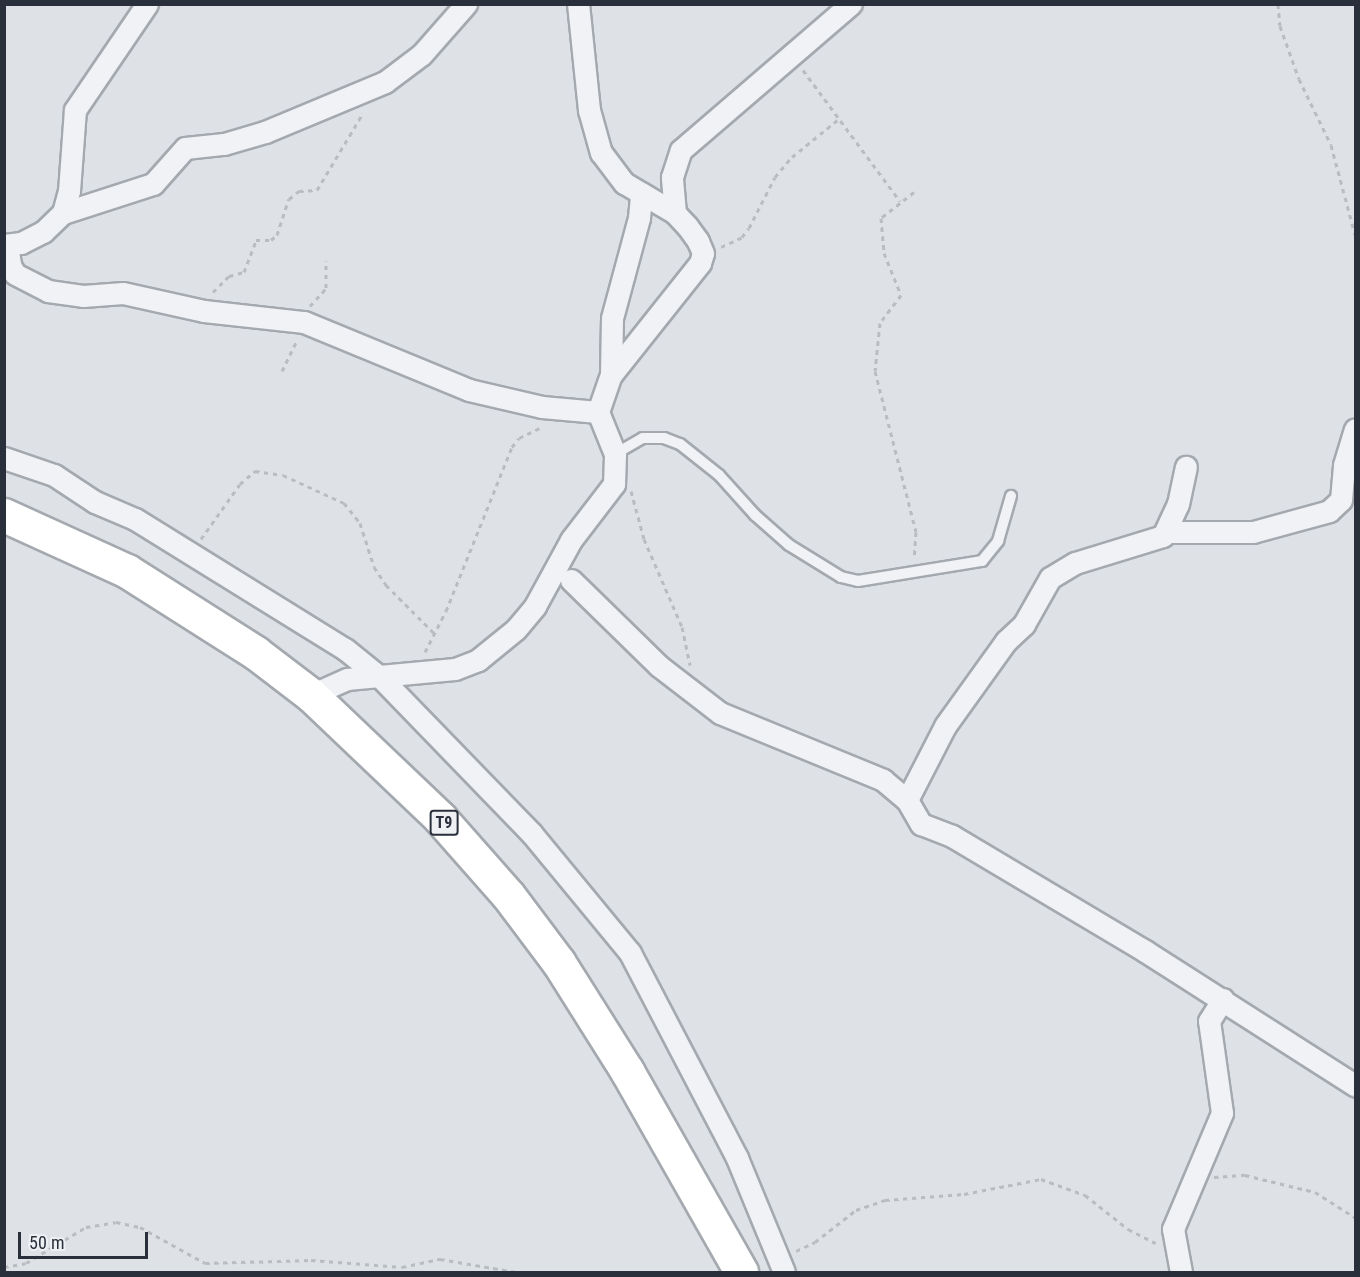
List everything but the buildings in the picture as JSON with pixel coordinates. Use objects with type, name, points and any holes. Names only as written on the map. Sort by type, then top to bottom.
[{"type":"highway","name":"T9","points":[[4,515],[126,571],[256,653],[311,695],[440,819],[539,934],[627,1071],[741,1272]]},
{"type":"street","points":[[63,213],[70,182],[75,110],[147,4]]},
{"type":"street","points":[[311,695],[347,679],[381,678],[456,669],[478,660],[516,629],[546,586],[557,562],[614,484],[621,454],[600,419],[573,411],[469,390],[304,322],[204,311],[123,293],[83,296],[48,291],[15,274],[10,265],[6,245],[43,232],[63,213],[118,199],[153,184],[185,148],[224,144],[265,132],[385,82],[422,54],[466,4]]},
{"type":"street","points":[[578,4],[593,129],[611,171],[624,183],[675,213],[698,241],[703,253],[692,278],[635,340],[611,375]]},
{"type":"street","points":[[675,213],[672,177],[681,150],[851,4]]},
{"type":"street","points":[[600,419],[611,375],[612,318],[639,218],[641,193]]},
{"type":"street","points":[[907,800],[945,726],[1006,641],[1023,624],[1054,573],[1167,532],[1253,532],[1329,511],[1341,500],[1344,465],[1356,430]]},
{"type":"street","points":[[4,458],[54,476],[302,621],[381,678],[532,834],[630,953],[737,1158],[779,1266]]},
{"type":"street","points":[[1167,532],[1178,504],[1185,466]]},
{"type":"street","points":[[571,580],[589,519]]},
{"type":"street","points":[[571,580],[693,695],[736,722],[867,771],[907,800],[921,824],[979,852],[1223,999],[1356,1086]]},
{"type":"street","points":[[546,586],[571,580]]},
{"type":"street","points":[[1181,1272],[1173,1229],[1191,1183],[1215,1135],[1222,1113],[1209,1021],[1223,999]]},
{"type":"lane","points":[[621,454],[653,436],[680,444],[720,475],[773,531],[841,577],[873,581],[982,561],[998,541],[1011,496]]},
{"type":"path","points":[[1278,4],[1280,26],[1299,79],[1331,145],[1356,238]]},
{"type":"path","points":[[791,54],[900,201]]},
{"type":"path","points":[[204,311],[224,279],[244,272],[256,240],[271,240],[277,235],[289,199],[299,190],[317,190],[385,82]]},
{"type":"path","points":[[703,253],[742,237],[775,177],[808,142],[840,118]]},
{"type":"path","points":[[907,573],[917,549],[916,532],[876,374],[880,323],[901,295],[884,253],[879,226],[886,211],[914,192]]},
{"type":"path","points":[[282,371],[309,308],[326,288],[326,261]]},
{"type":"path","points":[[405,675],[435,634],[512,447],[528,433],[573,411]]},
{"type":"path","points":[[621,454],[644,539],[682,627],[693,695]]},
{"type":"path","points":[[191,555],[240,484],[255,471],[284,475],[344,503],[360,524],[374,567],[386,585],[435,634]]},
{"type":"path","points":[[1191,1183],[1245,1175],[1319,1193],[1356,1218]]},
{"type":"path","points":[[779,1266],[856,1210],[885,1200],[964,1194],[1041,1179],[1085,1195],[1128,1229],[1153,1242],[1175,1246]]},
{"type":"path","points":[[4,1267],[26,1263],[86,1227],[116,1222],[140,1227],[205,1263],[311,1260],[402,1267],[440,1259],[516,1272]]}]
